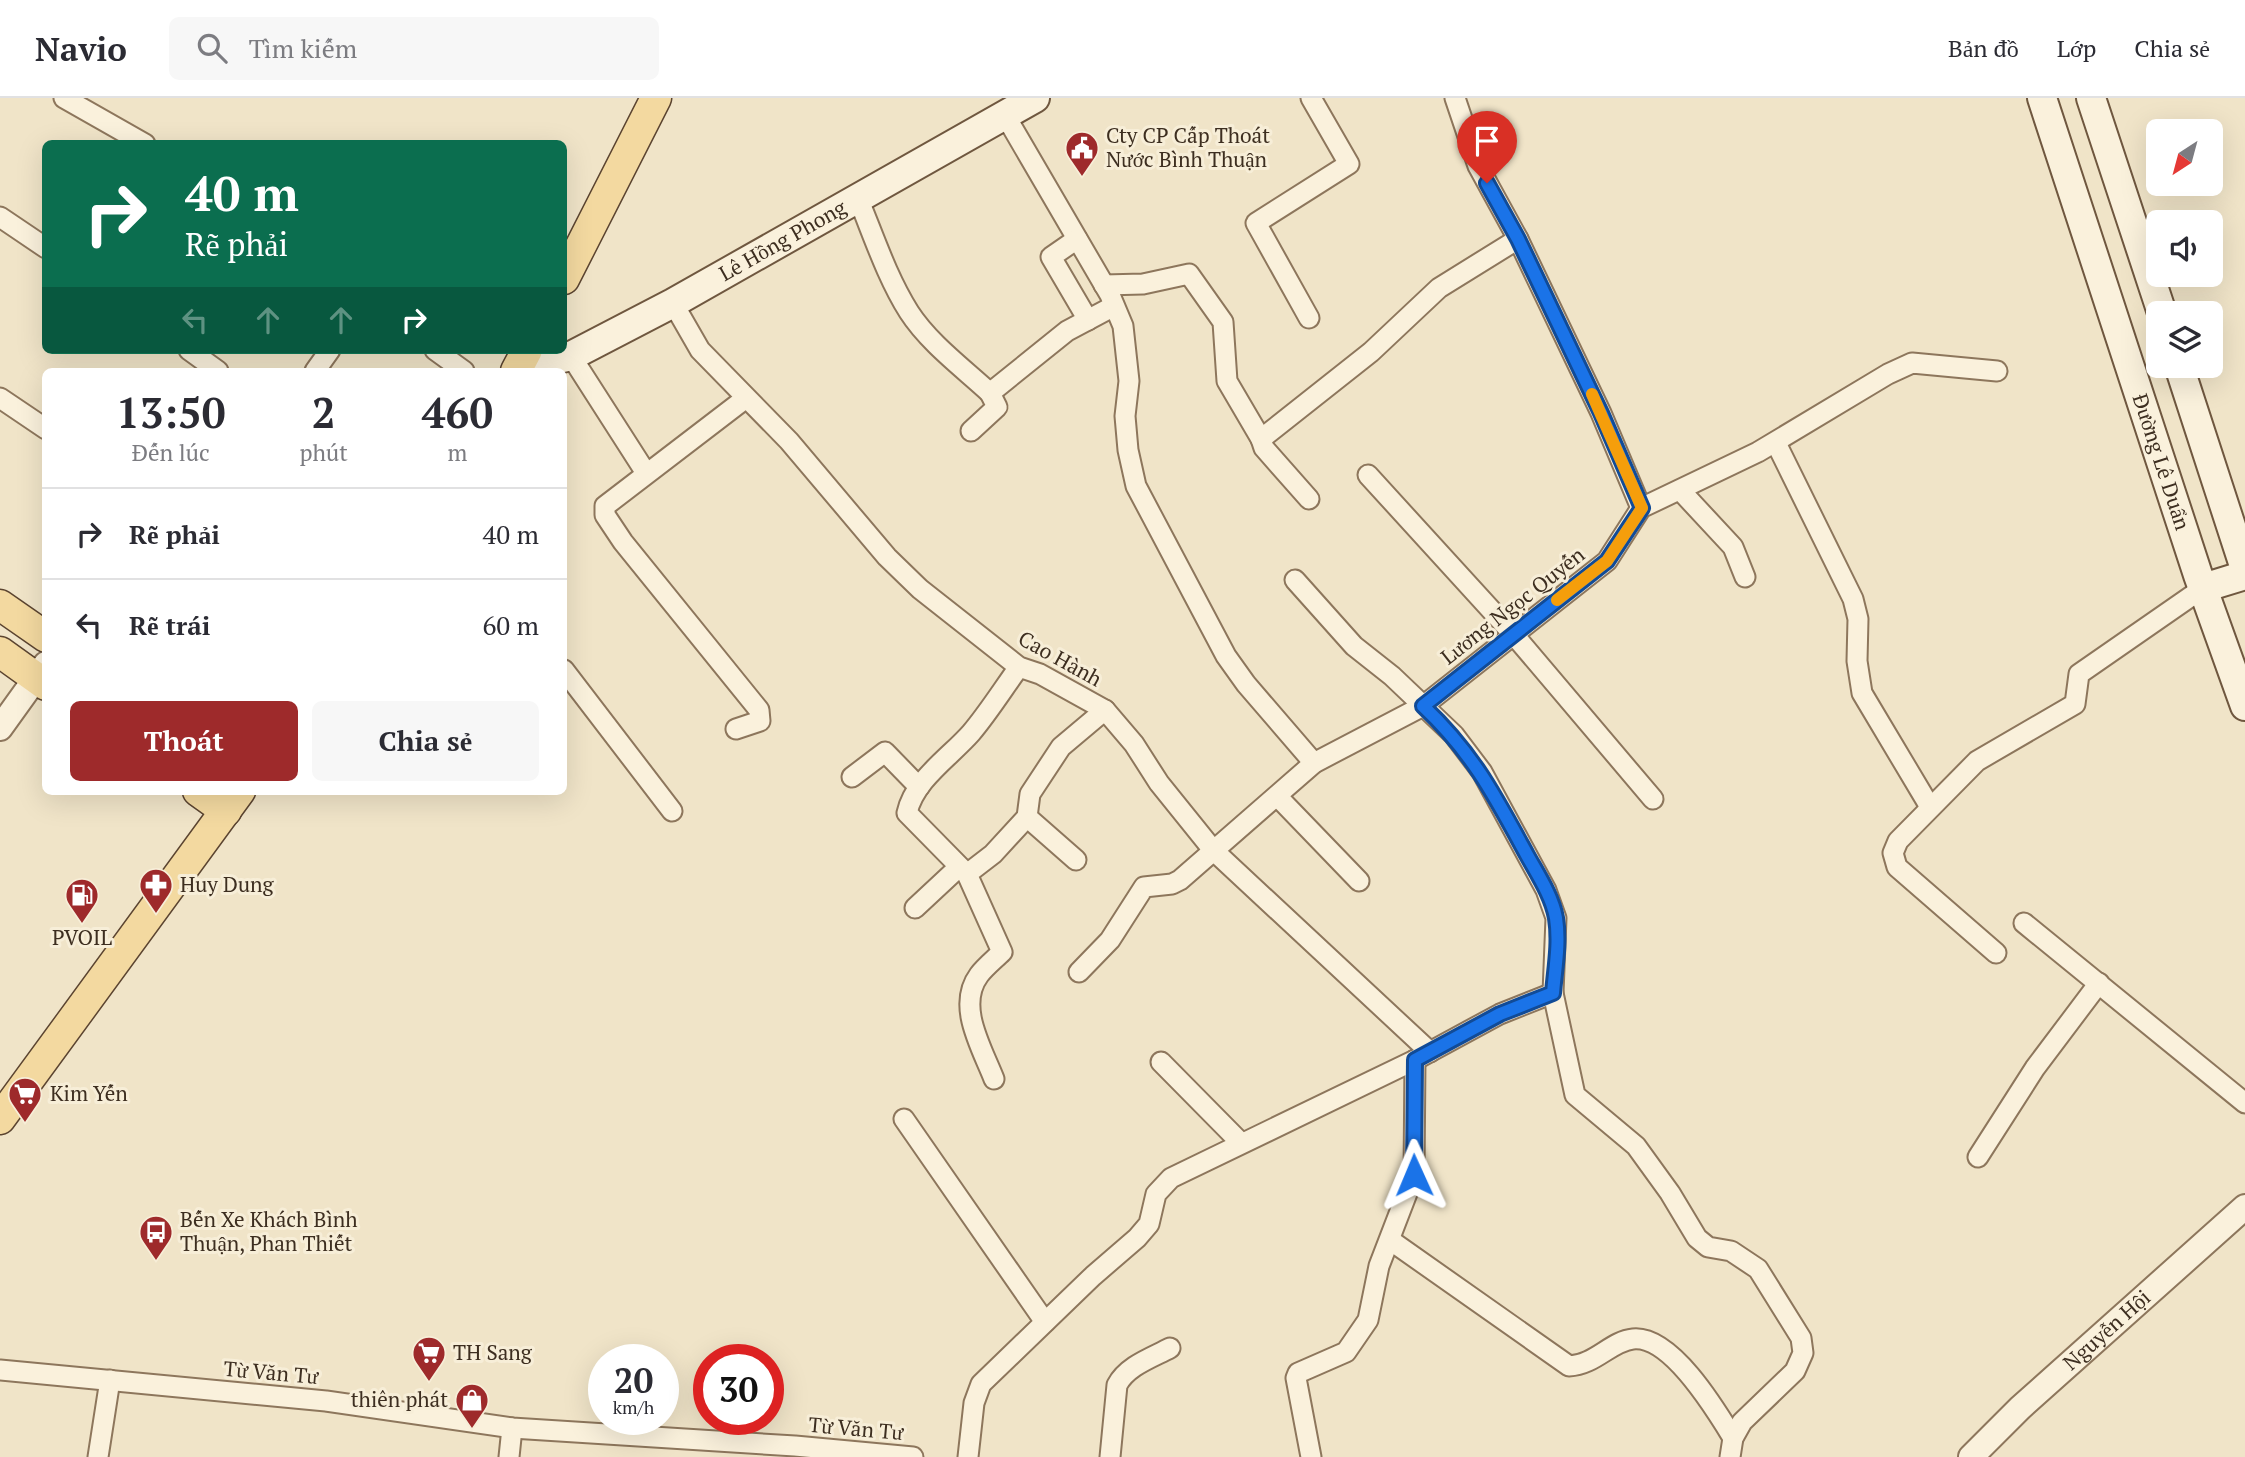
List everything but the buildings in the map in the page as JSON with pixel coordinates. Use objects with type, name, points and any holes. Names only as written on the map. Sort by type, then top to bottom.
[{"type":"main road","points":[[567,273],[656,98]]},
{"type":"main road","name":"Lê Hồng Phong","points":[[522,359],[549,361],[570,356],[673,303],[1035,98]]},
{"type":"main road","name":"Đường Lê Duẩn","points":[[2042,98],[2203,588],[2245,706]]},
{"type":"main road","points":[[2091,98],[2158,301]]},
{"type":"main road","points":[[2183,378],[2245,569]]},
{"type":"main road","points":[[2203,588],[2245,575]]},
{"type":"main road","points":[[0,605],[42,634]]},
{"type":"main road","points":[[0,652],[42,676]]},
{"type":"main road","points":[[0,1119],[233,801],[212,795]]},
{"type":"street","points":[[64,98],[138,140]]},
{"type":"street","points":[[1309,318],[1256,223],[1349,164],[1311,98]]},
{"type":"street","points":[[1455,98],[1478,166],[1518,239],[1601,413],[1642,508],[1776,443],[1888,374],[1912,363],[1997,371]]},
{"type":"street","points":[[1005,115],[1104,285],[1123,326],[1129,381],[1125,416],[1128,450],[1136,486],[1226,656],[1246,684],[1314,763]]},
{"type":"street","points":[[858,198],[888,272],[911,314],[940,347],[990,393],[997,407],[971,430]]},
{"type":"street","points":[[0,217],[42,245]]},
{"type":"street","points":[[1077,239],[1051,257],[1088,320]]},
{"type":"street","points":[[1261,439],[1371,352],[1439,288],[1518,239]]},
{"type":"street","points":[[1104,285],[1143,284],[1189,274],[1223,322],[1227,381],[1264,448],[1309,499]]},
{"type":"street","name":"Cao Hành","points":[[673,303],[700,350],[789,440],[904,575],[1018,667],[1040,674],[1105,710],[1134,744],[1159,783],[1213,850],[1423,1056]]},
{"type":"street","points":[[990,393],[1068,331],[1114,306]]},
{"type":"street","points":[[194,354],[214,368]]},
{"type":"street","points":[[441,354],[460,368]]},
{"type":"street","points":[[570,356],[646,473]]},
{"type":"street","points":[[0,398],[42,426]]},
{"type":"street","points":[[736,729],[760,721],[759,710],[605,515],[605,506],[746,398]]},
{"type":"street","points":[[1776,443],[1853,599],[1858,619],[1857,661],[1862,693],[1930,807]]},
{"type":"street","points":[[1368,475],[1514,635],[1653,799]]},
{"type":"street","points":[[1680,490],[1733,547],[1745,577]]},
{"type":"street","name":"Lương Ngọc Quyến","points":[[1079,972],[1110,940],[1144,887],[1172,884],[1314,763],[1423,706],[1607,561],[1642,508]]},
{"type":"street","points":[[1295,580],[1354,646],[1392,676],[1454,735],[1482,772],[1546,890],[1556,918],[1553,993],[1575,1095],[1636,1146],[1671,1193],[1698,1238],[1708,1247],[1731,1251],[1758,1269],[1801,1338],[1802,1353],[1795,1371],[1741,1422],[1731,1447]]},
{"type":"street","points":[[1996,953],[1897,867],[1894,860],[1898,841],[1977,761],[2075,704],[2079,674],[2203,588]]},
{"type":"street","points":[[994,1079],[971,1019],[970,995],[978,976],[1002,952],[963,871],[907,813],[919,787],[972,732],[1018,667]]},
{"type":"street","points":[[567,674],[672,811]]},
{"type":"street","points":[[0,728],[42,676]]},
{"type":"street","points":[[915,908],[1011,836],[1027,817],[1030,794],[1040,775],[1061,747],[1105,710]]},
{"type":"street","points":[[852,777],[885,752],[919,787]]},
{"type":"street","points":[[1277,796],[1359,881]]},
{"type":"street","points":[[1027,817],[1076,860]]},
{"type":"street","points":[[2024,923],[2245,1103]]},
{"type":"street","points":[[1978,1157],[2035,1068],[2099,983]]},
{"type":"street","points":[[968,1457],[974,1403],[981,1384],[1137,1238],[1149,1224],[1156,1194],[1171,1178],[1423,1056],[1500,1014],[1553,993]]},
{"type":"street","points":[[1311,1457],[1296,1378],[1298,1373],[1346,1352],[1360,1334],[1373,1306],[1379,1266],[1414,1175],[1423,1056]]},
{"type":"street","points":[[1161,1062],[1241,1143]]},
{"type":"street","points":[[904,1119],[1045,1322]]},
{"type":"street","name":"Nguyễn Hội","points":[[1971,1457],[2030,1399],[2245,1207]]},
{"type":"street","points":[[1390,1240],[1569,1366],[1590,1361],[1632,1338],[1649,1342],[1706,1392],[1731,1447]]},
{"type":"street","points":[[1110,1457],[1117,1385],[1129,1369],[1170,1348]]},
{"type":"street","name":"Từ Văn Tư","points":[[0,1370],[326,1401],[512,1428],[839,1455],[913,1457]]},
{"type":"street","points":[[98,1457],[110,1380]]},
{"type":"street","points":[[509,1457],[512,1428]]},
{"type":"slow traffic","points":[[1557,600],[1607,561],[1642,508],[1592,394]]},
{"type":"place","name":"Cty CP Cấp Thoát Nước Bình Thuận","points":[[1082,178]]},
{"type":"place","name":"Huy Dung","points":[[156,915]]},
{"type":"place","name":"PVOIL","points":[[82,925]]},
{"type":"place","name":"Kim Yến","points":[[25,1124]]},
{"type":"place","name":"Bến Xe Khách Bình Thuận, Phan Thiết","points":[[156,1262]]},
{"type":"place","name":"TH Sang","points":[[429,1383]]},
{"type":"place","name":"thiên phát","points":[[472,1430]]},
{"type":"route","points":[[1414,1175],[1415,1060],[1500,1014],[1553,993],[1557,943],[1556,918],[1546,890],[1482,772],[1454,735],[1423,706],[1607,561],[1642,508],[1601,413],[1518,239],[1487,183]]}]
